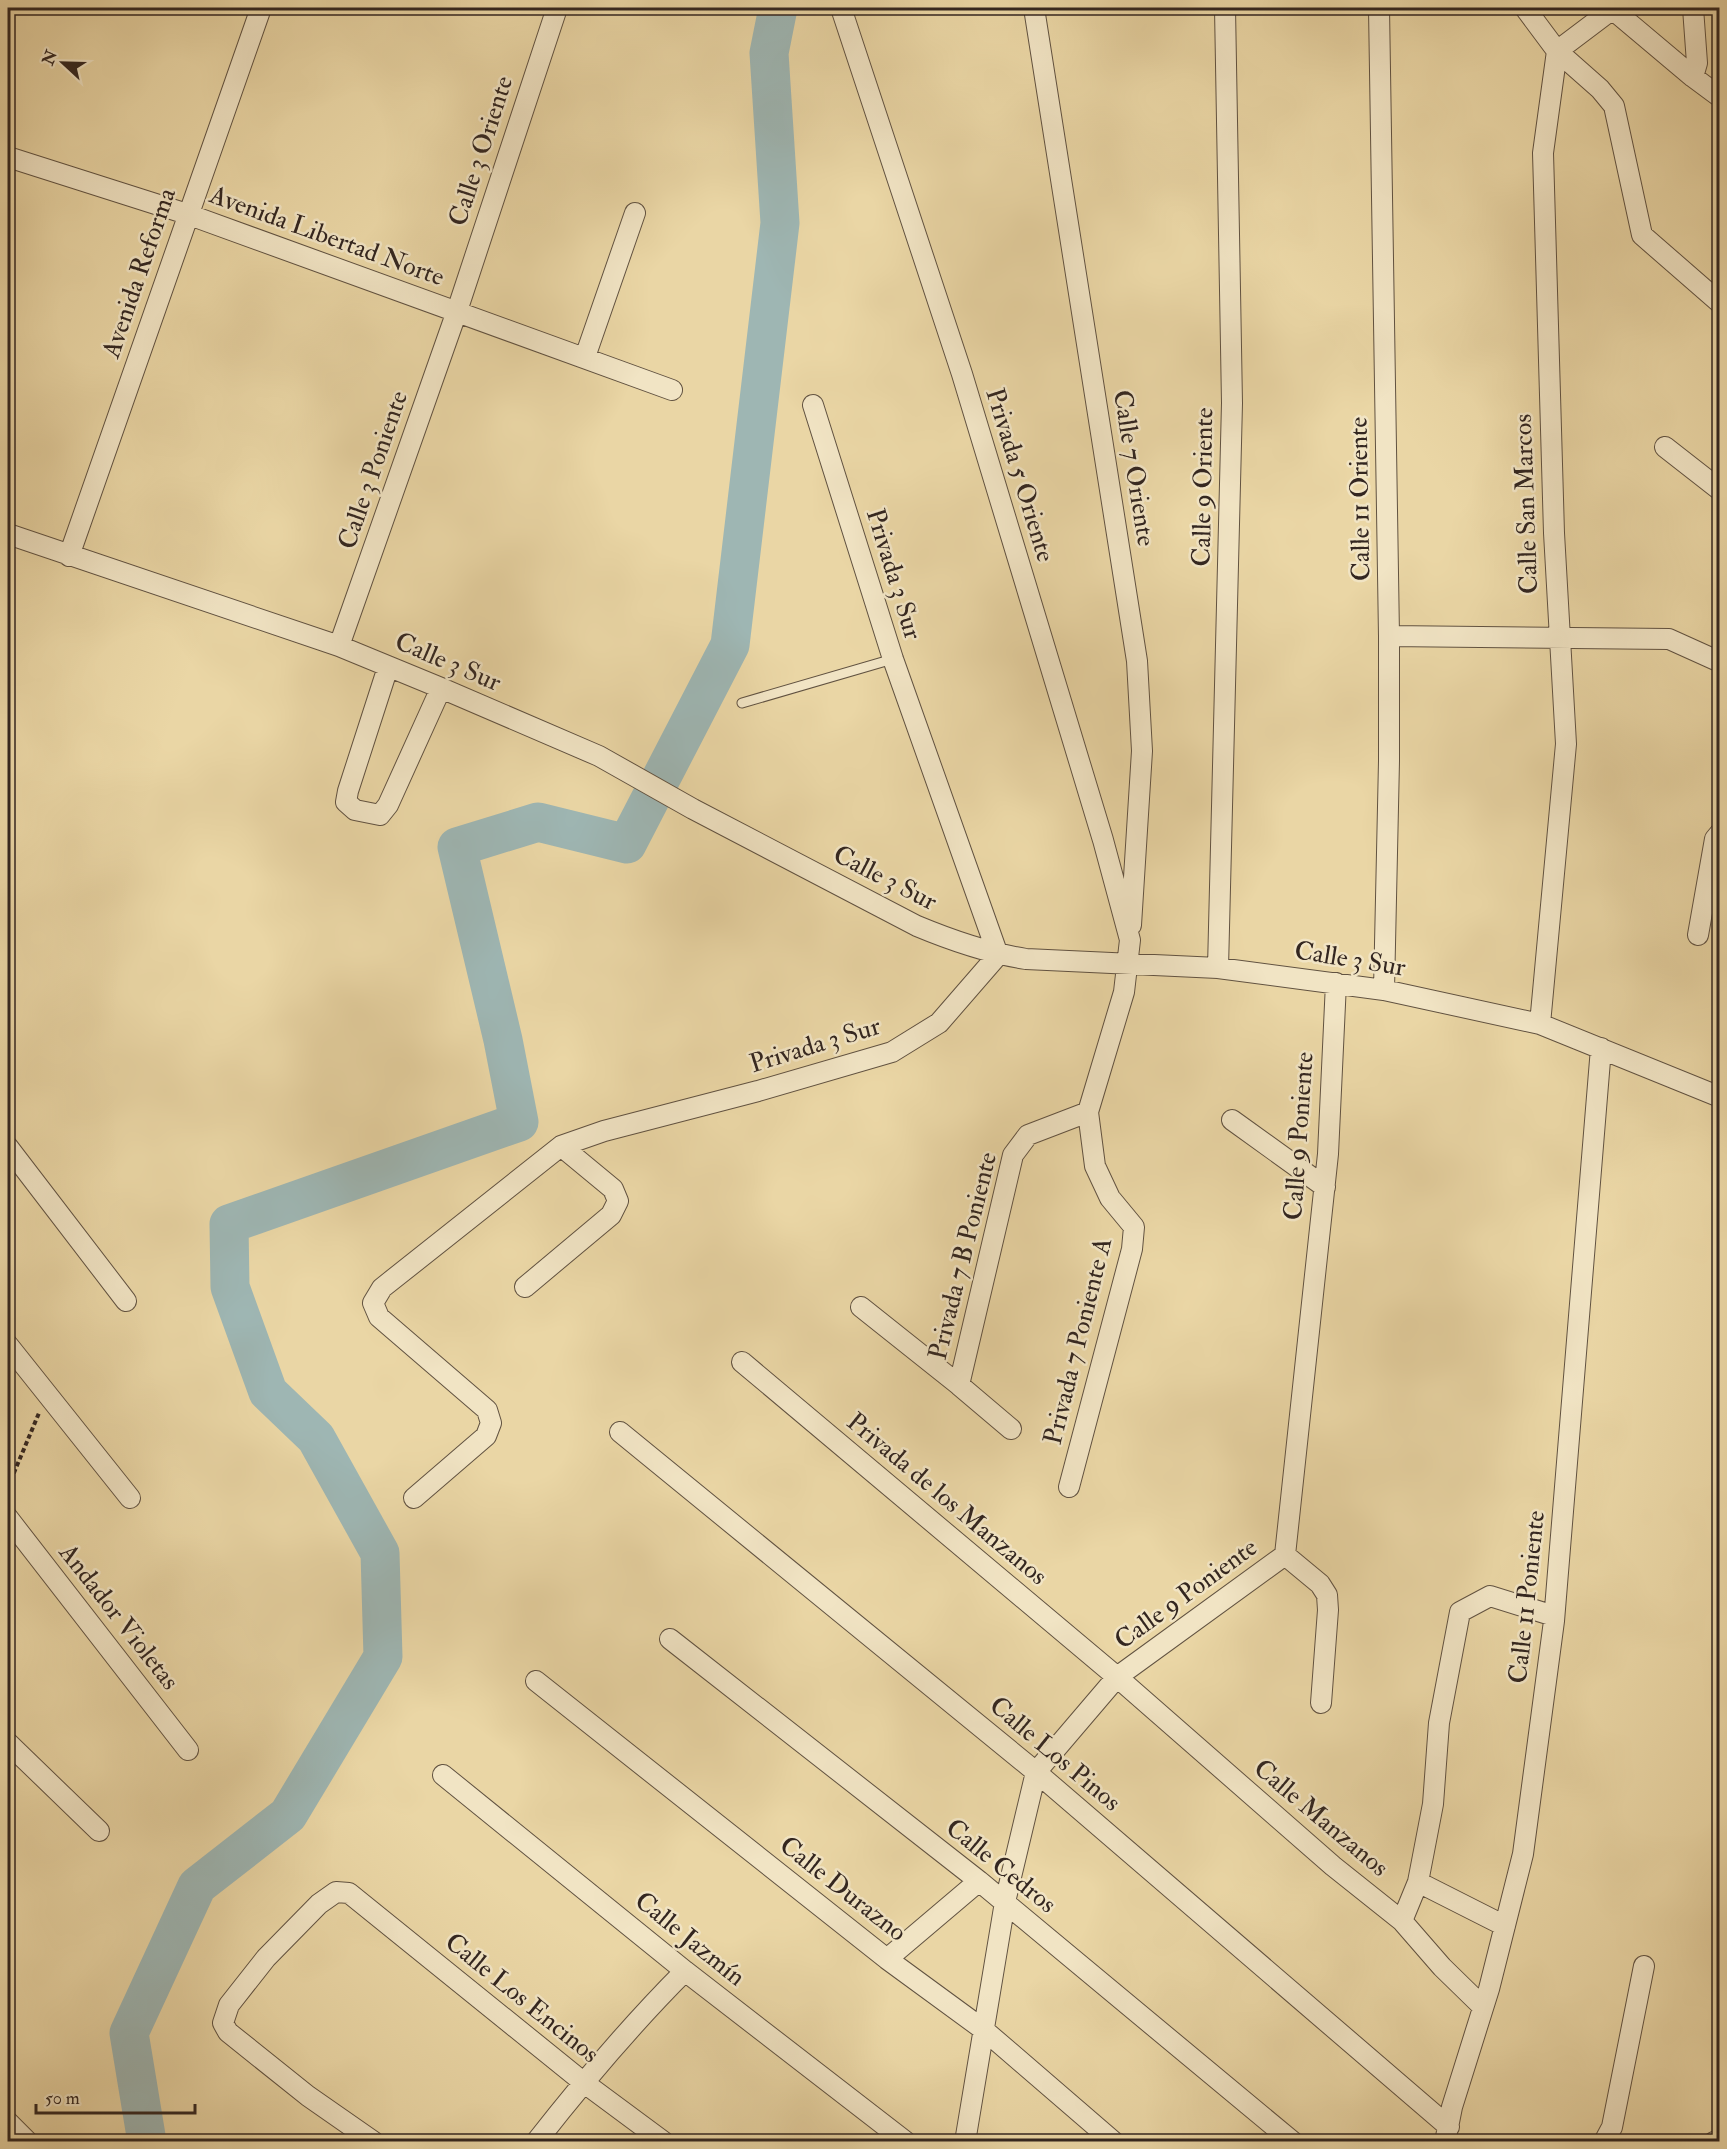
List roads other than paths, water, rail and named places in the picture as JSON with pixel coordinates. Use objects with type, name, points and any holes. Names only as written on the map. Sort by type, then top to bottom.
[{"type":"street","name":"Avenida Reforma","points":[[69,556],[261,8]]},
{"type":"street","name":"Calle 3 Oriente","points":[[457,311],[557,8]]},
{"type":"street","name":"Privada 5 Oriente","points":[[841,8],[962,374],[1130,940],[1124,992],[1088,1113]]},
{"type":"street","name":"Calle 7 Oriente","points":[[1034,8],[1137,661],[1142,751],[1130,940]]},
{"type":"street","name":"Calle 9 Oriente","points":[[1218,969],[1232,403],[1225,8]]},
{"type":"street","name":"Calle 11 Oriente","points":[[1379,8],[1389,636],[1389,773],[1384,990]]},
{"type":"street","points":[[1525,8],[1557,51],[1600,89],[1614,106],[1642,235],[1719,303]]},
{"type":"street","points":[[1557,51],[1612,8],[1719,97]]},
{"type":"street","points":[[1693,8],[1697,63],[1693,77]]},
{"type":"street","name":"Calle San Marcos","points":[[1540,1024],[1566,744],[1554,532],[1543,153],[1557,51]]},
{"type":"street","name":"Avenida Libertad Norte","points":[[8,157],[187,214],[672,390]]},
{"type":"street","points":[[585,357],[635,213]]},
{"type":"street","name":"Calle 3 Poniente","points":[[339,646],[457,311]]},
{"type":"street","name":"Privada 3 Sur","points":[[414,1498],[486,1436],[491,1423],[488,1410],[379,1317],[373,1303],[382,1288],[561,1146],[604,1131],[892,1053],[939,1023],[998,955],[892,659],[813,405]]},
{"type":"street","points":[[1665,447],[1719,490]]},
{"type":"street","name":"Calle 3 Sur","points":[[8,534],[339,646],[599,756],[693,809],[916,926],[955,942],[998,955],[1026,959],[1218,969],[1336,982],[1384,990],[1540,1024],[1719,1097]]},
{"type":"street","points":[[1389,636],[1669,639],[1719,662]]},
{"type":"street","points":[[388,667],[348,791],[346,802],[355,810],[380,815],[388,805],[441,688]]},
{"type":"street","points":[[1698,935],[1715,839],[1719,833]]},
{"type":"street","name":"Calle 9 Poniente","points":[[964,2142],[1005,1902],[1036,1772],[1117,1677],[1285,1555],[1325,1187],[1336,982]]},
{"type":"street","name":"Calle 11 Poniente","points":[[1447,2134],[1452,2108],[1483,2007],[1523,1854],[1554,1616],[1601,1048]]},
{"type":"street","name":"Privada 7 B Poniente","points":[[958,1385],[1013,1155],[1028,1135],[1088,1113]]},
{"type":"street","name":"Privada 7 Poniente A","points":[[1069,1486],[1132,1249],[1134,1227],[1110,1198],[1095,1166],[1088,1113]]},
{"type":"street","points":[[1232,1120],[1325,1187]]},
{"type":"street","points":[[525,1287],[611,1215],[618,1201],[613,1189],[561,1146]]},
{"type":"street","points":[[8,1147],[126,1301]]},
{"type":"street","name":"Privada 7 B Poniente","points":[[861,1307],[1011,1429]]},
{"type":"street","points":[[8,1345],[130,1498]]},
{"type":"street","name":"Privada de los Manzanos","points":[[742,1362],[1117,1677]]},
{"type":"street","name":"Calle Los Pinos","points":[[620,1432],[1036,1772],[1447,2134]]},
{"type":"street","name":"Andador Violetas","points":[[8,1518],[188,1750]]},
{"type":"street","points":[[1285,1555],[1320,1584],[1327,1595],[1328,1610],[1321,1703]]},
{"type":"street","points":[[1402,1921],[1418,1882],[1432,1804],[1439,1723],[1460,1612],[1490,1596],[1554,1616]]},
{"type":"street","name":"Calle Cedros","points":[[670,1639],[979,1881],[1293,2142]]},
{"type":"street","name":"Calle Manzanos","points":[[1117,1677],[1333,1866],[1402,1921],[1483,2007]]},
{"type":"street","name":"Calle Durazno","points":[[537,1681],[887,1959],[984,2030],[1114,2142]]},
{"type":"street","points":[[8,1743],[99,1831]]},
{"type":"street","name":"Calle Jazmín","points":[[443,1775],[685,1971],[906,2142]]},
{"type":"street","points":[[887,1959],[979,1881]]},
{"type":"street","points":[[1418,1882],[1505,1926]]},
{"type":"street","name":"Calle Los Encinos","points":[[374,2142],[308,2096],[228,2032],[223,2023],[229,2005],[266,1958],[319,1904],[336,1892],[349,1893],[583,2082],[664,2142]]},
{"type":"street","points":[[1604,2142],[1612,2127],[1644,1966]]},
{"type":"street","points":[[536,2142],[583,2082],[644,2012],[685,1971]]},
{"type":"street","points":[[8,2122],[28,2142]]},
{"type":"street","points":[[1714,2142],[1719,2140]]},
{"type":"lane","points":[[742,703],[892,659]]},
{"type":"waterway","points":[[147,2142],[129,2033],[197,1886],[288,1815],[383,1657],[380,1553],[316,1438],[268,1392],[230,1287],[229,1224],[519,1122],[503,1040],[457,847],[538,822],[627,844],[730,645],[780,223],[769,53],[778,8]]}]
